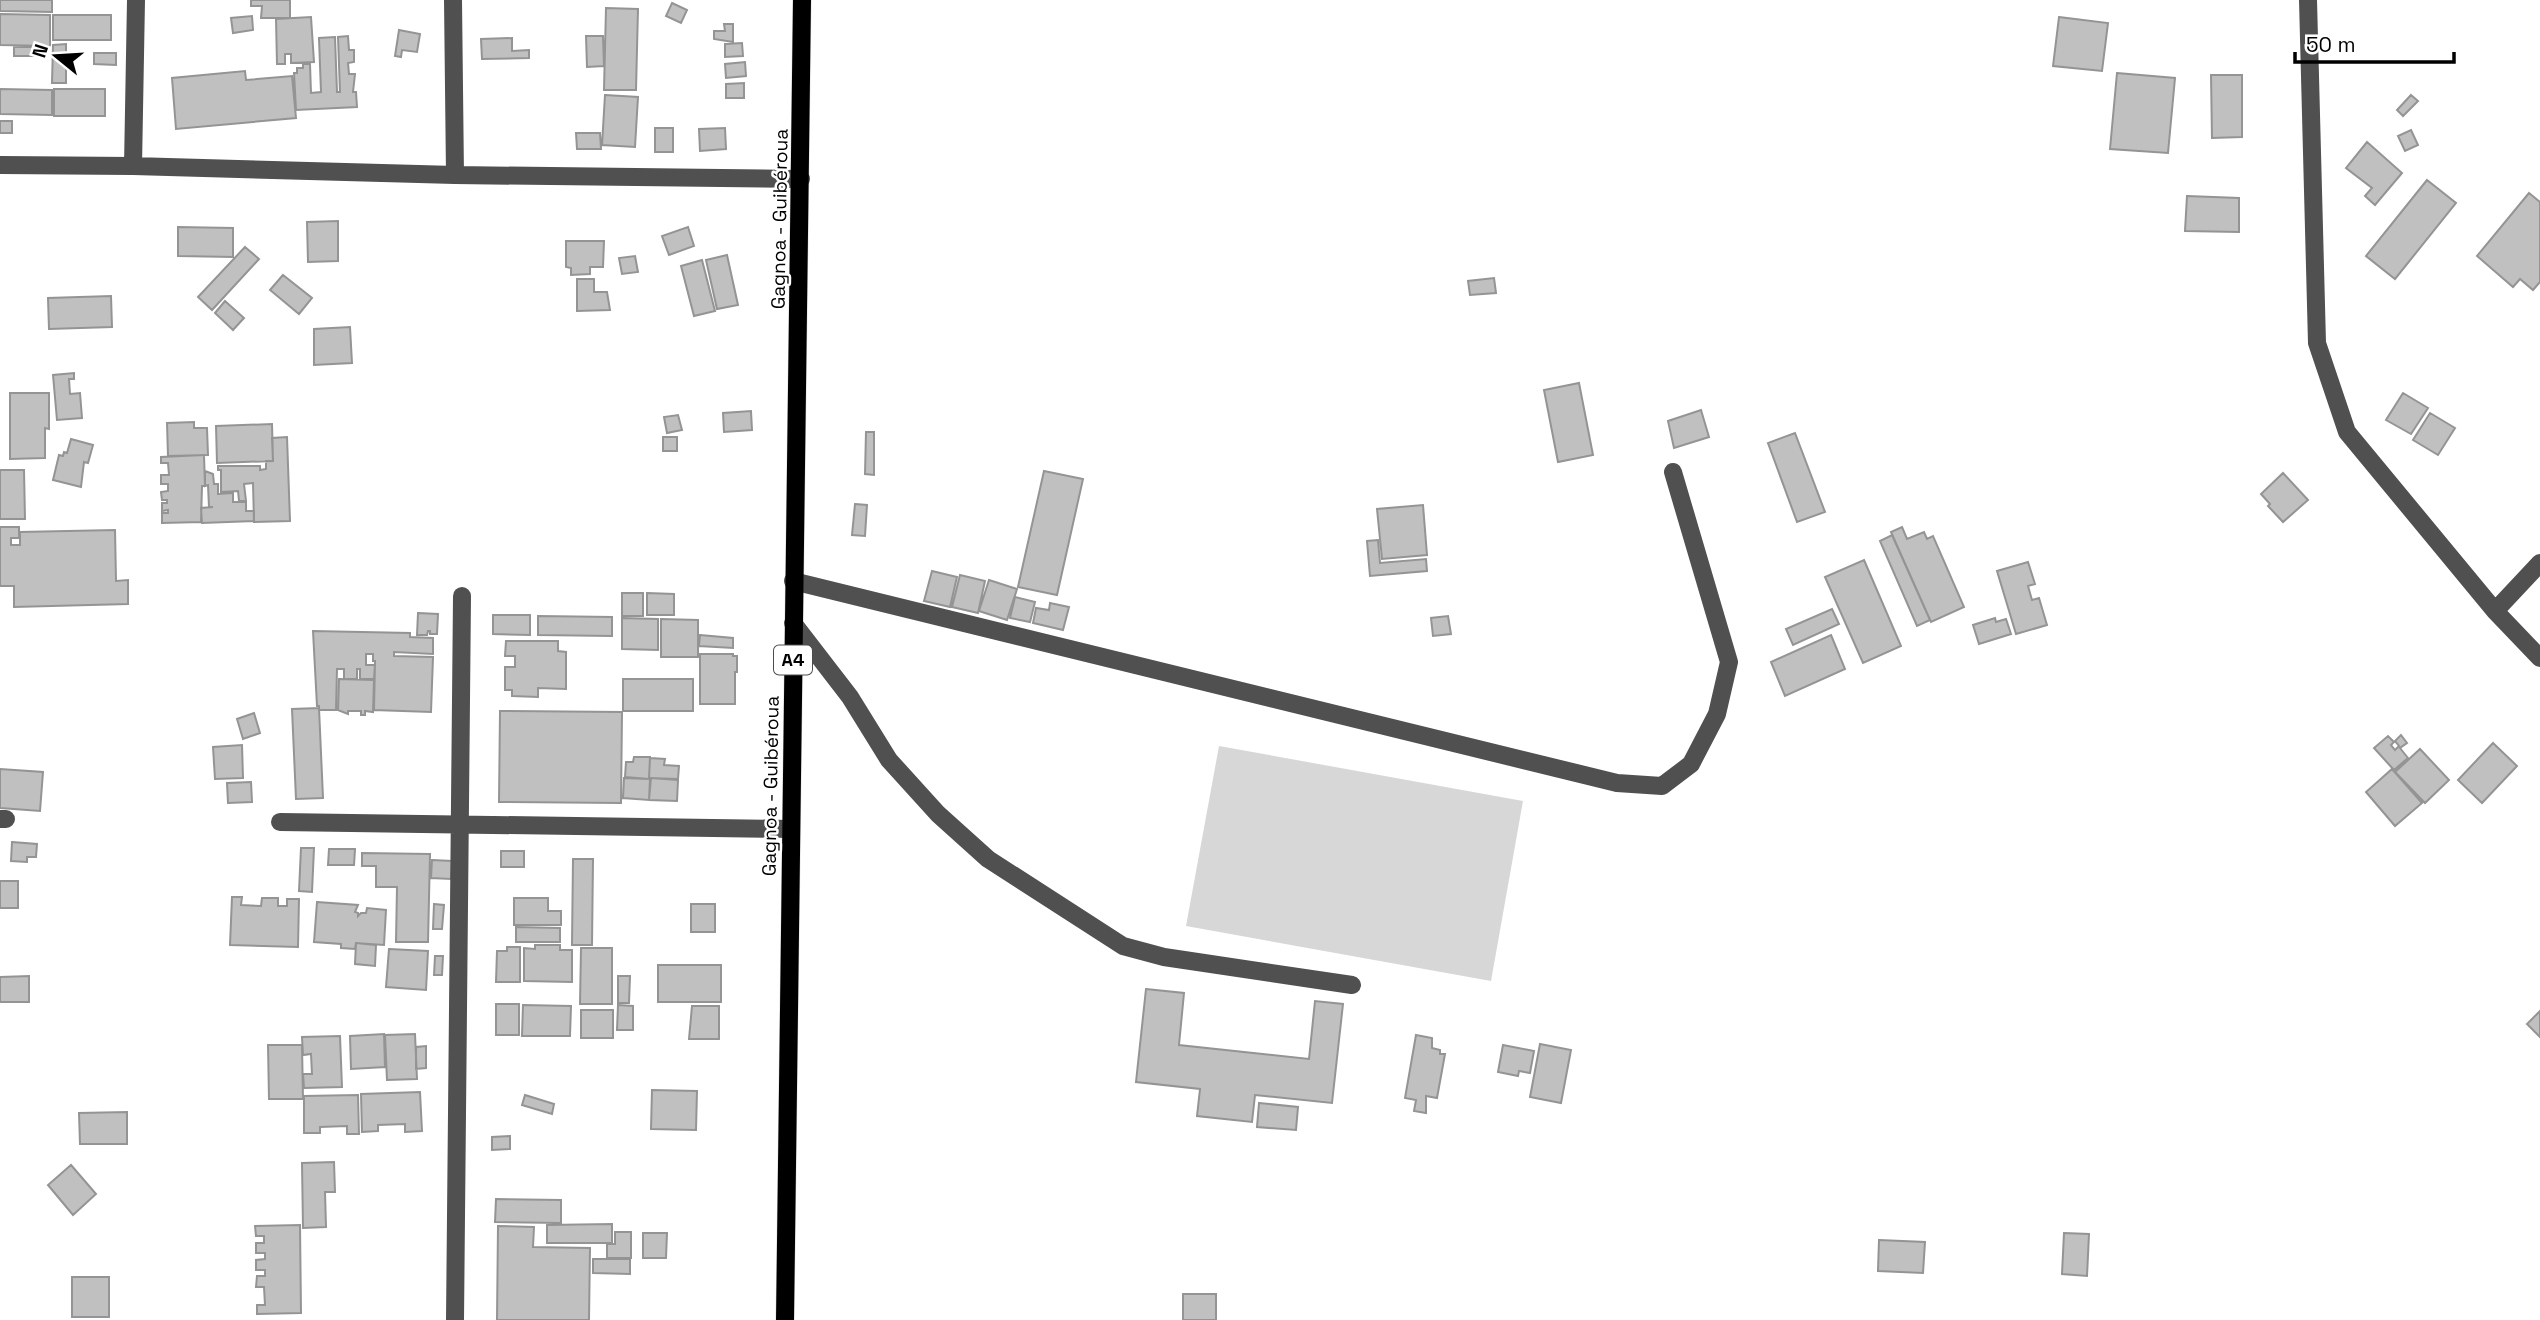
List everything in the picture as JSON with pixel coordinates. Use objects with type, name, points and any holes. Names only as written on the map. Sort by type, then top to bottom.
[{"type":"main road","name":"Gagnoa - Guibéroua","points":[[785,1320],[802,0]]},
{"type":"street","points":[[133,166],[136,0]]},
{"type":"street","points":[[453,0],[454,175]]},
{"type":"street","points":[[2308,0],[2317,343],[2347,432],[2496,611],[2540,658]]},
{"type":"street","points":[[0,165],[454,175],[801,178]]},
{"type":"street","points":[[793,581],[1618,783],[1662,786],[1691,764],[1717,714],[1729,662],[1673,472]]},
{"type":"street","points":[[2496,611],[2540,563]]},
{"type":"street","points":[[454,1320],[461,596]]},
{"type":"street","points":[[793,623],[850,697],[889,760],[938,814],[988,859],[1123,946],[1164,957],[1352,985]]},
{"type":"street","points":[[279,822],[791,829]]},
{"type":"shaded area","points":[[1219,746],[1523,801],[1491,981],[1186,926]]},
{"type":"building","points":[[0,0],[52,0],[52,12],[0,11]]},
{"type":"building","points":[[251,0],[290,0],[290,18],[261,18],[262,6],[251,6]]},
{"type":"building","points":[[672,3],[687,10],[681,23],[666,16]]},
{"type":"building","points":[[606,8],[638,9],[636,90],[604,90]]},
{"type":"building","points":[[0,14],[50,15],[50,46],[0,45]]},
{"type":"building","points":[[53,15],[111,15],[111,40],[53,40]]},
{"type":"building","points":[[252,16],[253,30],[233,33],[231,18]]},
{"type":"building","points":[[311,17],[314,62],[291,63],[291,54],[285,54],[285,64],[277,64],[276,19]]},
{"type":"building","points":[[2059,17],[2108,23],[2102,71],[2053,66]]},
{"type":"building","points":[[724,24],[733,24],[733,42],[714,39],[714,31],[725,31]]},
{"type":"building","points":[[399,30],[420,34],[417,52],[402,50],[401,57],[395,56]]},
{"type":"building","points":[[348,36],[349,50],[354,50],[354,62],[348,63],[349,74],[355,74],[353,92],[356,92],[357,107],[296,110],[294,73],[297,73],[297,68],[310,64],[311,93],[321,92],[319,38],[335,37],[337,92],[340,92],[338,37]]},
{"type":"building","points":[[586,36],[603,36],[604,66],[587,67]]},
{"type":"building","points":[[512,38],[512,51],[529,50],[529,58],[482,59],[481,39]]},
{"type":"building","points":[[742,43],[743,56],[725,57],[725,44]]},
{"type":"building","points":[[66,44],[66,83],[52,83],[53,45]]},
{"type":"building","points":[[14,47],[41,47],[41,56],[14,56]]},
{"type":"building","points":[[94,53],[116,53],[116,65],[94,64]]},
{"type":"building","points":[[745,62],[746,76],[726,78],[725,64]]},
{"type":"building","points":[[245,71],[246,80],[292,76],[296,118],[176,129],[172,78]]},
{"type":"building","points":[[2117,73],[2175,78],[2168,153],[2110,149]]},
{"type":"building","points":[[2211,75],[2242,75],[2242,137],[2212,138]]},
{"type":"building","points":[[744,83],[744,98],[726,98],[726,84]]},
{"type":"building","points":[[0,89],[52,90],[52,115],[0,114]]},
{"type":"building","points":[[54,89],[105,89],[105,116],[54,116]]},
{"type":"building","points":[[605,95],[638,97],[635,147],[602,145]]},
{"type":"building","points":[[2411,95],[2418,101],[2403,116],[2397,110]]},
{"type":"building","points":[[0,121],[12,121],[12,133],[0,133]]},
{"type":"building","points":[[655,128],[673,128],[673,152],[655,152]]},
{"type":"building","points":[[725,128],[726,149],[700,151],[699,129]]},
{"type":"building","points":[[2411,130],[2418,145],[2405,151],[2398,136]]},
{"type":"building","points":[[576,133],[600,133],[601,149],[577,149]]},
{"type":"building","points":[[2367,142],[2402,173],[2375,205],[2365,196],[2372,188],[2346,168]]},
{"type":"building","points":[[2427,180],[2456,203],[2395,279],[2366,256]]},
{"type":"building","points":[[2529,193],[2540,202],[2540,282],[2533,290],[2520,279],[2513,287],[2477,256]]},
{"type":"building","points":[[2187,196],[2239,198],[2239,232],[2185,231]]},
{"type":"building","points":[[338,221],[338,261],[308,262],[307,222]]},
{"type":"building","points":[[178,227],[233,228],[233,257],[178,256]]},
{"type":"building","points":[[688,227],[694,246],[669,255],[662,236]]},
{"type":"building","points":[[566,241],[604,241],[603,267],[590,267],[590,274],[571,275],[571,268],[566,267]]},
{"type":"building","points":[[245,247],[259,259],[212,310],[198,297]]},
{"type":"building","points":[[727,255],[738,305],[717,309],[706,260]]},
{"type":"building","points":[[635,256],[638,272],[622,274],[619,258]]},
{"type":"building","points":[[702,260],[715,311],[694,316],[681,266]]},
{"type":"building","points":[[283,275],[312,298],[299,314],[270,290]]},
{"type":"building","points":[[1494,278],[1496,293],[1470,295],[1468,281]]},
{"type":"building","points":[[577,279],[594,279],[594,292],[607,292],[610,310],[577,311]]},
{"type":"building","points":[[111,296],[112,327],[49,329],[48,298]]},
{"type":"building","points":[[225,301],[244,318],[233,330],[215,313]]},
{"type":"building","points":[[350,327],[352,363],[314,365],[314,329]]},
{"type":"building","points":[[74,373],[74,379],[69,379],[70,394],[80,393],[82,418],[57,420],[53,375]]},
{"type":"building","points":[[1579,383],[1593,455],[1558,462],[1544,390]]},
{"type":"building","points":[[10,393],[49,393],[49,429],[45,428],[45,458],[10,459]]},
{"type":"building","points":[[2403,393],[2428,408],[2411,434],[2386,420]]},
{"type":"building","points":[[1701,410],[1709,437],[1674,448],[1668,421]]},
{"type":"building","points":[[751,411],[752,430],[724,432],[723,413]]},
{"type":"building","points":[[2430,413],[2455,428],[2438,455],[2413,440]]},
{"type":"building","points":[[678,415],[682,430],[667,433],[664,417]]},
{"type":"building","points":[[194,422],[194,428],[207,428],[208,455],[168,456],[167,423]]},
{"type":"building","points":[[272,424],[273,461],[217,463],[216,426]]},
{"type":"building","points":[[866,432],[874,432],[874,475],[865,474]]},
{"type":"building","points":[[1795,433],[1825,512],[1797,522],[1768,443]]},
{"type":"building","points":[[287,437],[290,521],[254,522],[253,483],[244,484],[246,501],[239,501],[238,491],[221,492],[221,470],[218,470],[218,466],[260,466],[260,470],[266,469],[266,461],[273,461],[272,438]]},
{"type":"building","points":[[663,437],[677,437],[677,451],[663,451]]},
{"type":"building","points":[[71,439],[93,445],[88,463],[84,462],[81,487],[53,480],[59,455],[67,453]]},
{"type":"building","points":[[204,455],[205,486],[202,486],[201,522],[162,523],[162,513],[168,513],[168,510],[162,511],[162,503],[167,503],[167,500],[162,500],[161,492],[168,491],[168,484],[161,484],[161,475],[169,475],[168,463],[161,463],[161,457]]},
{"type":"building","points":[[0,470],[24,470],[25,519],[0,519]]},
{"type":"building","points":[[205,471],[213,474],[214,484],[218,484],[218,494],[233,493],[233,502],[246,502],[246,511],[254,511],[254,521],[202,523],[201,508],[213,507],[209,507]]},
{"type":"building","points":[[1044,471],[1083,479],[1057,595],[1018,587]]},
{"type":"building","points":[[2283,473],[2308,500],[2283,522],[2261,494]]},
{"type":"building","points":[[855,504],[867,505],[865,536],[852,535]]},
{"type":"building","points":[[1423,505],[1427,555],[1382,559],[1377,509]]},
{"type":"building","points":[[0,527],[19,527],[19,538],[11,538],[11,545],[20,545],[20,532],[115,530],[116,581],[128,580],[128,604],[14,607],[14,586],[0,586]]},
{"type":"building","points":[[1902,527],[1907,539],[1924,532],[1927,539],[1933,536],[1964,607],[1931,622],[1891,532]]},
{"type":"building","points":[[1892,535],[1930,620],[1917,626],[1880,541]]},
{"type":"building","points":[[1378,540],[1380,563],[1426,559],[1427,571],[1370,576],[1367,541]]},
{"type":"building","points":[[1864,560],[1901,646],[1863,663],[1825,577]]},
{"type":"building","points":[[2028,562],[2035,584],[2028,586],[2032,600],[2039,598],[2047,625],[2016,634],[1997,571]]},
{"type":"building","points":[[932,571],[957,577],[950,607],[924,601]]},
{"type":"building","points":[[960,575],[985,581],[978,613],[952,607]]},
{"type":"building","points":[[989,580],[1017,589],[1007,620],[979,611]]},
{"type":"building","points":[[622,593],[643,593],[643,616],[622,616]]},
{"type":"building","points":[[647,593],[674,594],[674,615],[647,615]]},
{"type":"building","points":[[1015,597],[1035,602],[1030,622],[1010,618]]},
{"type":"building","points":[[1050,603],[1069,607],[1063,630],[1033,623],[1036,608],[1049,610]]},
{"type":"building","points":[[1832,609],[1839,624],[1793,645],[1786,629]]},
{"type":"building","points":[[418,613],[438,614],[437,634],[430,634],[428,631],[427,635],[417,635]]},
{"type":"building","points":[[493,615],[530,615],[530,635],[493,634]]},
{"type":"building","points":[[538,616],[612,617],[612,636],[538,635]]},
{"type":"building","points":[[1448,616],[1451,634],[1433,636],[1431,618]]},
{"type":"building","points":[[622,618],[658,619],[658,650],[622,649]]},
{"type":"building","points":[[1995,618],[1996,622],[2006,619],[2011,634],[1979,644],[1973,625]]},
{"type":"building","points":[[661,619],[698,620],[698,657],[661,657]]},
{"type":"building","points":[[313,631],[410,633],[410,637],[433,638],[433,654],[394,652],[394,656],[433,657],[431,712],[374,710],[375,667],[374,679],[360,679],[360,669],[357,669],[357,679],[344,679],[344,669],[337,669],[336,710],[319,710]],"holes":[[[366,654],[373,654],[375,665],[366,665]]]},
{"type":"building","points":[[700,635],[733,638],[733,648],[699,646]]},
{"type":"building","points":[[1831,635],[1845,669],[1785,696],[1771,662]]},
{"type":"building","points":[[506,641],[558,641],[558,651],[566,652],[566,689],[538,688],[538,697],[512,696],[512,690],[505,690],[505,667],[515,667],[515,656],[505,656]]},
{"type":"building","points":[[700,654],[737,656],[735,704],[700,704]]},
{"type":"building","points":[[339,679],[374,680],[373,712],[365,711],[365,715],[361,715],[361,711],[348,711],[348,714],[338,710]]},
{"type":"building","points":[[623,679],[693,679],[693,711],[623,711]]},
{"type":"building","points":[[319,708],[323,798],[296,799],[292,709]]},
{"type":"building","points":[[500,711],[622,712],[621,803],[499,802]]},
{"type":"building","points":[[254,713],[260,733],[243,739],[237,719]]},
{"type":"building","points":[[2401,735],[2407,743],[2400,748],[2408,758],[2394,770],[2374,748],[2388,736],[2394,742],[2391,745],[2395,750],[2399,746],[2395,741]]},
{"type":"building","points":[[2493,743],[2517,766],[2482,803],[2458,780]]},
{"type":"building","points":[[242,745],[243,778],[215,779],[213,747]]},
{"type":"building","points":[[2420,749],[2449,780],[2425,803],[2395,772]]},
{"type":"building","points":[[634,757],[650,757],[649,779],[625,777],[626,762],[633,762]]},
{"type":"building","points":[[650,758],[665,759],[664,765],[679,766],[678,779],[649,778]]},
{"type":"building","points":[[0,769],[43,772],[40,811],[0,808]]},
{"type":"building","points":[[2392,769],[2422,803],[2395,826],[2366,792]]},
{"type":"building","points":[[624,778],[650,779],[649,800],[623,798]]},
{"type":"building","points":[[651,778],[678,780],[677,801],[649,800]]},
{"type":"building","points":[[251,782],[252,802],[228,803],[227,783]]},
{"type":"building","points":[[12,842],[37,844],[36,857],[27,857],[27,862],[11,861]]},
{"type":"building","points":[[301,848],[314,848],[312,892],[299,891]]},
{"type":"building","points":[[329,849],[355,849],[354,865],[328,865]]},
{"type":"building","points":[[501,851],[524,851],[524,867],[501,867]]},
{"type":"building","points":[[362,853],[430,854],[428,942],[396,942],[397,887],[376,887],[376,866],[362,866]]},
{"type":"building","points":[[573,859],[593,859],[592,945],[572,945]]},
{"type":"building","points":[[432,860],[452,861],[451,879],[431,878]]},
{"type":"building","points":[[0,881],[18,881],[18,908],[0,908]]},
{"type":"building","points":[[232,897],[242,897],[241,905],[261,906],[262,898],[278,898],[278,906],[287,906],[287,899],[299,899],[298,947],[230,945]]},
{"type":"building","points":[[514,898],[548,898],[548,911],[561,911],[561,925],[514,925]]},
{"type":"building","points":[[317,902],[358,905],[355,912],[358,916],[366,913],[367,908],[386,910],[384,945],[356,943],[355,949],[341,948],[341,944],[314,942]]},
{"type":"building","points":[[434,904],[444,905],[442,929],[433,929]]},
{"type":"building","points":[[691,904],[715,904],[715,932],[691,932]]},
{"type":"building","points":[[516,927],[560,928],[560,942],[516,942]]},
{"type":"building","points":[[356,943],[376,945],[375,966],[355,964]]},
{"type":"building","points":[[535,945],[560,945],[560,950],[572,950],[572,982],[524,981],[524,948],[535,949]]},
{"type":"building","points":[[507,947],[520,947],[520,982],[496,982],[497,951],[507,951]]},
{"type":"building","points":[[581,948],[612,948],[612,1004],[580,1004]]},
{"type":"building","points":[[389,949],[428,951],[426,990],[386,987]]},
{"type":"building","points":[[435,956],[443,956],[442,975],[434,975]]},
{"type":"building","points":[[658,965],[721,965],[721,1002],[658,1002]]},
{"type":"building","points":[[29,976],[29,1002],[0,1002],[0,977]]},
{"type":"building","points":[[618,976],[630,976],[629,1003],[618,1003]]},
{"type":"building","points":[[1146,989],[1184,993],[1179,1045],[1309,1059],[1315,1001],[1343,1004],[1332,1103],[1255,1095],[1252,1122],[1197,1116],[1200,1089],[1136,1082]]},
{"type":"building","points":[[496,1004],[519,1004],[519,1035],[496,1035]]},
{"type":"building","points":[[523,1005],[571,1006],[570,1036],[522,1036]]},
{"type":"building","points":[[618,1005],[633,1006],[633,1030],[617,1030]]},
{"type":"building","points":[[692,1006],[719,1006],[719,1039],[689,1039]]},
{"type":"building","points":[[581,1010],[613,1010],[613,1038],[581,1038]]},
{"type":"building","points":[[2540,1011],[2540,1037],[2527,1024]]},
{"type":"building","points":[[384,1034],[385,1067],[351,1069],[350,1036]]},
{"type":"building","points":[[415,1034],[417,1079],[387,1080],[385,1035]]},
{"type":"building","points":[[1416,1035],[1432,1038],[1432,1048],[1445,1054],[1437,1098],[1426,1096],[1426,1113],[1414,1111],[1416,1100],[1405,1098]]},
{"type":"building","points":[[340,1036],[342,1087],[304,1088],[303,1074],[312,1074],[311,1054],[303,1055],[302,1037]]},
{"type":"building","points":[[1540,1044],[1571,1050],[1561,1103],[1530,1097]]},
{"type":"building","points":[[268,1045],[302,1045],[303,1099],[269,1099]]},
{"type":"building","points":[[1503,1045],[1534,1051],[1530,1073],[1519,1071],[1518,1076],[1498,1072]]},
{"type":"building","points":[[426,1046],[426,1068],[416,1069],[416,1047]]},
{"type":"building","points":[[652,1090],[697,1091],[696,1130],[651,1129]]},
{"type":"building","points":[[420,1092],[422,1131],[405,1132],[405,1124],[378,1125],[378,1131],[362,1132],[361,1094]]},
{"type":"building","points":[[358,1095],[359,1134],[347,1134],[347,1126],[320,1127],[320,1133],[304,1133],[304,1096]]},
{"type":"building","points":[[525,1095],[554,1104],[552,1114],[522,1105]]},
{"type":"building","points":[[1259,1103],[1298,1107],[1296,1130],[1257,1127]]},
{"type":"building","points":[[127,1112],[127,1144],[80,1144],[79,1113]]},
{"type":"building","points":[[510,1136],[510,1149],[492,1150],[492,1137]]},
{"type":"building","points":[[334,1162],[335,1192],[325,1192],[326,1227],[303,1228],[302,1163]]},
{"type":"building","points":[[71,1165],[96,1194],[73,1215],[48,1185]]},
{"type":"building","points":[[496,1199],[561,1200],[561,1223],[495,1222]]},
{"type":"building","points":[[612,1224],[612,1243],[547,1243],[547,1225]]},
{"type":"building","points":[[300,1225],[301,1313],[257,1314],[257,1305],[265,1305],[264,1287],[256,1287],[257,1276],[265,1276],[265,1270],[256,1270],[256,1260],[265,1259],[265,1253],[256,1253],[256,1243],[264,1243],[264,1236],[256,1236],[255,1226]]},
{"type":"building","points":[[498,1226],[534,1227],[533,1247],[590,1248],[589,1320],[497,1320]]},
{"type":"building","points":[[615,1232],[631,1232],[631,1258],[607,1258],[607,1244],[615,1244]]},
{"type":"building","points":[[643,1233],[667,1233],[666,1258],[643,1258]]},
{"type":"building","points":[[2064,1233],[2089,1234],[2087,1276],[2062,1274]]},
{"type":"building","points":[[1879,1240],[1925,1242],[1923,1273],[1878,1271]]},
{"type":"building","points":[[593,1259],[630,1259],[630,1274],[593,1273]]},
{"type":"building","points":[[72,1277],[109,1277],[109,1317],[72,1317]]},
{"type":"building","points":[[1183,1294],[1216,1294],[1216,1320],[1183,1320]]}]
